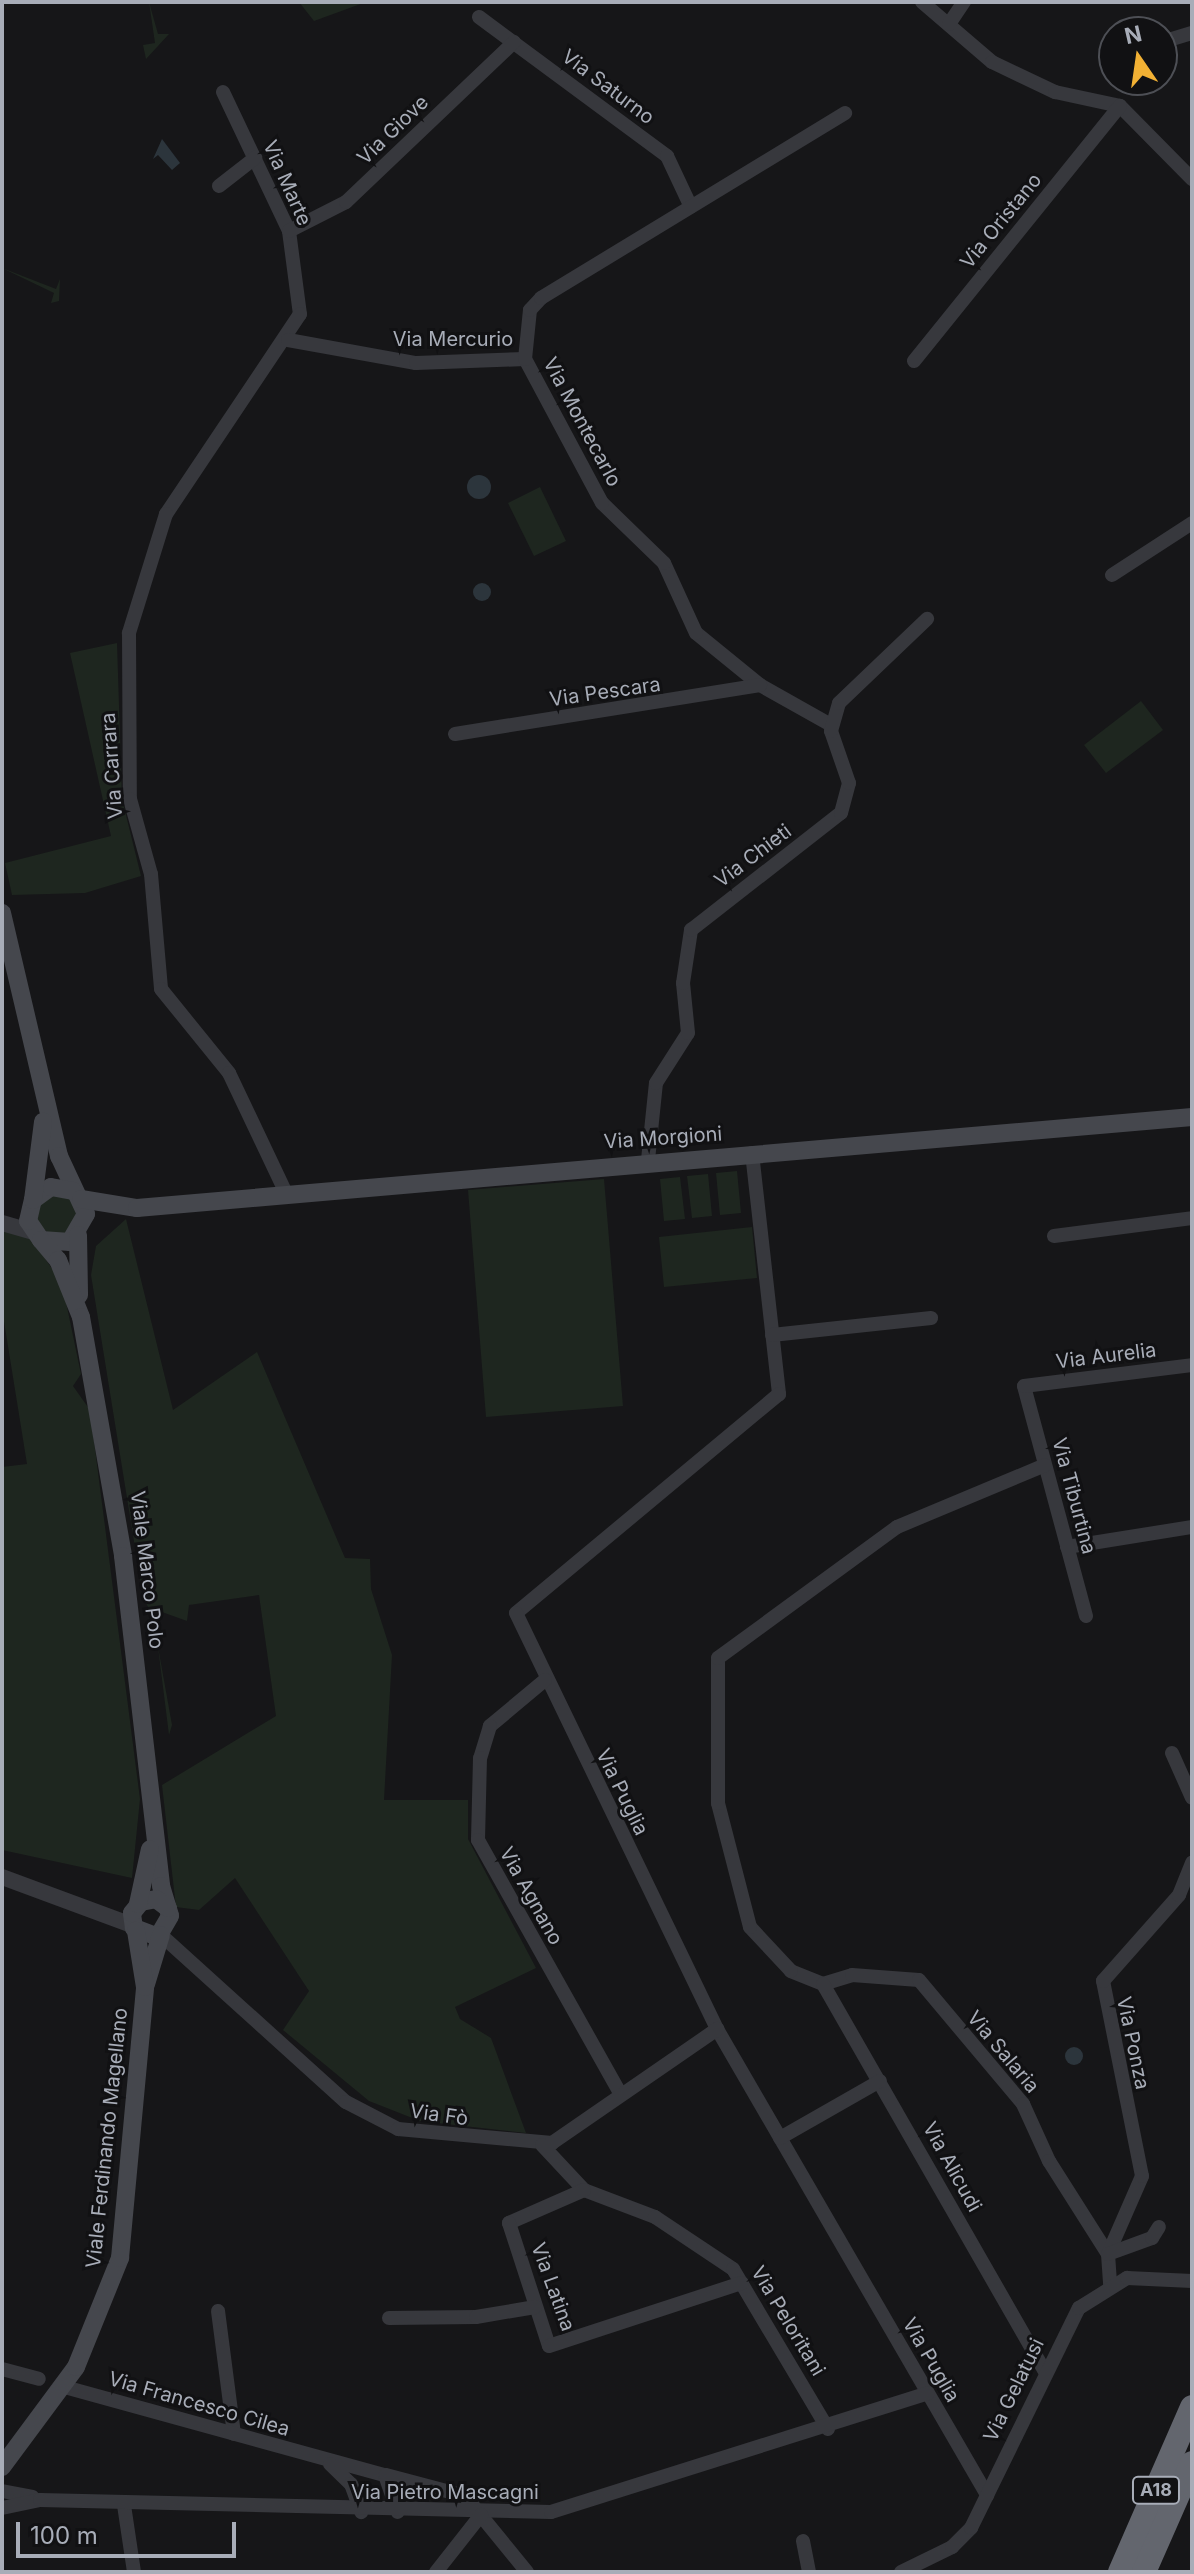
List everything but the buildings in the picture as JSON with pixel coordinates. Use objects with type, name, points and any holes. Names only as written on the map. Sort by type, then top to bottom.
[{"type":"highway","name":"A18","points":[[1120,2572],[1192,2407]]},
{"type":"highway","points":[[1132,2572],[1192,2436]]},
{"type":"highway","name":"A18","points":[[1144,2572],[1192,2463]]},
{"type":"main road","points":[[2,913],[39,1083],[44,1130],[31,1202],[37,1236],[58,1260],[81,1317]]},
{"type":"main road","points":[[39,1083],[77,1195],[81,1317]]},
{"type":"main road","name":"Via Morgioni","points":[[137,1208],[648,1160],[1192,1117]]},
{"type":"main road","points":[[31,1202],[51,1187],[137,1208]]},
{"type":"main road","points":[[37,1236],[60,1244],[137,1208]]},
{"type":"main road","name":"Viale Marco Polo","points":[[81,1317],[109,1447],[166,1922]]},
{"type":"main road","points":[[145,1987],[135,1917],[154,1830]]},
{"type":"main road","points":[[135,1917],[152,1899],[166,1922],[145,1987]]},
{"type":"main road","points":[[135,1917],[166,1922]]},
{"type":"main road","name":"Viale Ferdinando Magellano","points":[[36,2415],[61,2386],[97,2330],[120,2258],[145,1987]]},
{"type":"main road","points":[[2,2441],[36,2415]]},
{"type":"main road","points":[[2,2467],[36,2415]]},
{"type":"street","points":[[922,2],[992,62],[1025,79],[1120,106],[1192,179]]},
{"type":"street","points":[[949,24],[964,2]]},
{"type":"street","name":"Via Saturno","points":[[479,17],[667,156],[691,207]]},
{"type":"street","name":"Via Giove","points":[[289,231],[346,202],[514,42]]},
{"type":"street","name":"Via Marte","points":[[223,92],[289,231],[300,314],[288,340]]},
{"type":"street","name":"Via Oristano","points":[[914,361],[1120,106]]},
{"type":"street","name":"Via Montecarlo","points":[[831,725],[760,685],[696,633],[664,563],[602,503],[525,359],[530,310],[541,298],[845,113]]},
{"type":"street","points":[[219,186],[255,158]]},
{"type":"street","name":"Via Mercurio","points":[[288,340],[416,363],[525,359]]},
{"type":"street","name":"Via Carrara","points":[[286,1193],[229,1073],[161,989],[151,874],[130,799],[126,717],[129,633],[166,514],[201,451],[288,340]]},
{"type":"street","points":[[1112,575],[1192,523]]},
{"type":"street","points":[[831,725],[850,688],[927,619]]},
{"type":"street","name":"Via Pescara","points":[[455,734],[760,685]]},
{"type":"street","name":"Via Chieti","points":[[648,1160],[656,1083],[688,1033],[683,983],[691,930],[841,813],[849,783],[831,725]]},
{"type":"street","name":"Via Puglia","points":[[752,1153],[779,1394],[516,1613],[545,1680],[717,2029],[987,2495]]},
{"type":"street","points":[[2,1220],[31,1202]]},
{"type":"street","points":[[1054,1236],[1192,1218]]},
{"type":"street","points":[[2,1220],[37,1236]]},
{"type":"street","points":[[772,1335],[931,1318]]},
{"type":"street","name":"Via Aurelia","points":[[1024,1386],[1192,1365]]},
{"type":"street","name":"Via Tiburtina","points":[[1024,1386],[1086,1616]]},
{"type":"street","points":[[823,1984],[791,1971],[750,1927],[718,1803],[718,1658],[897,1527],[1045,1465]]},
{"type":"street","points":[[1067,1547],[1192,1527]]},
{"type":"street","name":"Via Agnano","points":[[545,1680],[490,1726],[480,1758],[478,1840],[620,2093]]},
{"type":"street","points":[[1172,1753],[1192,1798]]},
{"type":"street","name":"Via Ponza","points":[[1108,2254],[1142,2176],[1103,1981],[1179,1895],[1192,1863]]},
{"type":"street","points":[[2,1877],[135,1917]]},
{"type":"street","name":"Via Fò","points":[[166,1922],[185,1953],[229,2002],[346,2102],[398,2129],[542,2145]]},
{"type":"street","name":"Via Salaria","points":[[823,1984],[852,1975],[919,1980],[1023,2104],[1049,2161],[1108,2254],[1110,2284]]},
{"type":"street","name":"Via Alicudi","points":[[823,1984],[1044,2370]]},
{"type":"street","points":[[542,2145],[717,2029]]},
{"type":"street","points":[[780,2138],[880,2081]]},
{"type":"street","name":"Via Peloritani","points":[[542,2145],[584,2190],[695,2239],[742,2283],[828,2429]]},
{"type":"street","name":"Via Latina","points":[[584,2190],[509,2223],[549,2346],[742,2283]]},
{"type":"street","points":[[1108,2254],[1152,2238],[1159,2227]]},
{"type":"street","name":"Via Gelatusi","points":[[901,2572],[952,2547],[987,2495],[1044,2370],[1079,2308],[1110,2284],[1144,2275],[1192,2281]]},
{"type":"street","points":[[389,2318],[476,2317],[535,2307]]},
{"type":"street","points":[[218,2311],[234,2434]]},
{"type":"street","points":[[2,2369],[39,2379]]},
{"type":"street","name":"Via Francesco Cilea","points":[[61,2386],[327,2461],[465,2496],[527,2572]]},
{"type":"street","name":"Via Pietro Mascagni","points":[[40,2500],[481,2515],[551,2512],[828,2429],[928,2393]]},
{"type":"street","points":[[327,2461],[351,2484],[361,2512]]},
{"type":"street","points":[[385,2475],[398,2512]]},
{"type":"street","points":[[2,2491],[40,2500]]},
{"type":"street","points":[[2,2508],[40,2500]]},
{"type":"street","points":[[124,2505],[134,2572]]},
{"type":"street","points":[[438,2571],[481,2515]]},
{"type":"street","points":[[803,2541],[809,2572]]},
{"type":"shaded area","points":[[149,2],[158,34],[169,34],[146,59],[143,45],[155,43]]},
{"type":"shaded area","points":[[299,2],[366,2],[314,21]]},
{"type":"shaded area","points":[[162,139],[180,163],[172,170],[158,155],[153,159]]},
{"type":"shaded area","points":[[2,268],[56,289],[60,279],[59,301],[51,303],[54,293]]},
{"type":"shaded area","points":[[479,475],[487,479],[491,487],[487,495],[479,499],[471,495],[467,487],[471,479]]},
{"type":"shaded area","points":[[540,487],[566,541],[534,556],[508,503]]},
{"type":"shaded area","points":[[482,583],[491,592],[482,601],[473,592]]},
{"type":"shaded area","points":[[117,643],[122,799],[141,876],[85,893],[12,895],[5,863],[111,836],[70,653]]},
{"type":"shaded area","points":[[1141,701],[1163,730],[1106,773],[1084,745]]},
{"type":"shaded area","points":[[737,1171],[741,1213],[720,1215],[716,1173]]},
{"type":"shaded area","points":[[708,1174],[712,1216],[692,1218],[687,1176]]},
{"type":"shaded area","points":[[680,1177],[685,1219],[664,1221],[660,1179]]},
{"type":"shaded area","points":[[604,1179],[623,1406],[486,1417],[468,1190]]},
{"type":"shaded area","points":[[64,1192],[80,1207],[72,1233],[51,1236],[35,1220],[42,1198]]},
{"type":"shaded area","points":[[126,1219],[173,1410],[257,1352],[345,1558],[370,1559],[371,1589],[392,1655],[384,1800],[468,1800],[468,1839],[536,1968],[455,2007],[460,2019],[491,2038],[526,2133],[420,2121],[369,2101],[283,2030],[309,1991],[235,1878],[199,1910],[176,1907],[162,1785],[276,1716],[259,1595],[189,1605],[187,1621],[148,1607],[143,1597],[91,1275],[96,1246]]},
{"type":"shaded area","points":[[752,1227],[757,1278],[664,1287],[659,1237]]},
{"type":"shaded area","points":[[2,1230],[30,1237],[62,1283],[81,1374],[73,1386],[90,1410],[140,1799],[132,1878],[2,1850],[2,1467],[27,1464],[2,1309]]},
{"type":"shaded area","points":[[158,1647],[172,1725],[169,1735]]},
{"type":"shaded area","points":[[1070,2047],[1078,2047],[1083,2056],[1081,2063],[1070,2065],[1065,2060],[1065,2052]]}]
